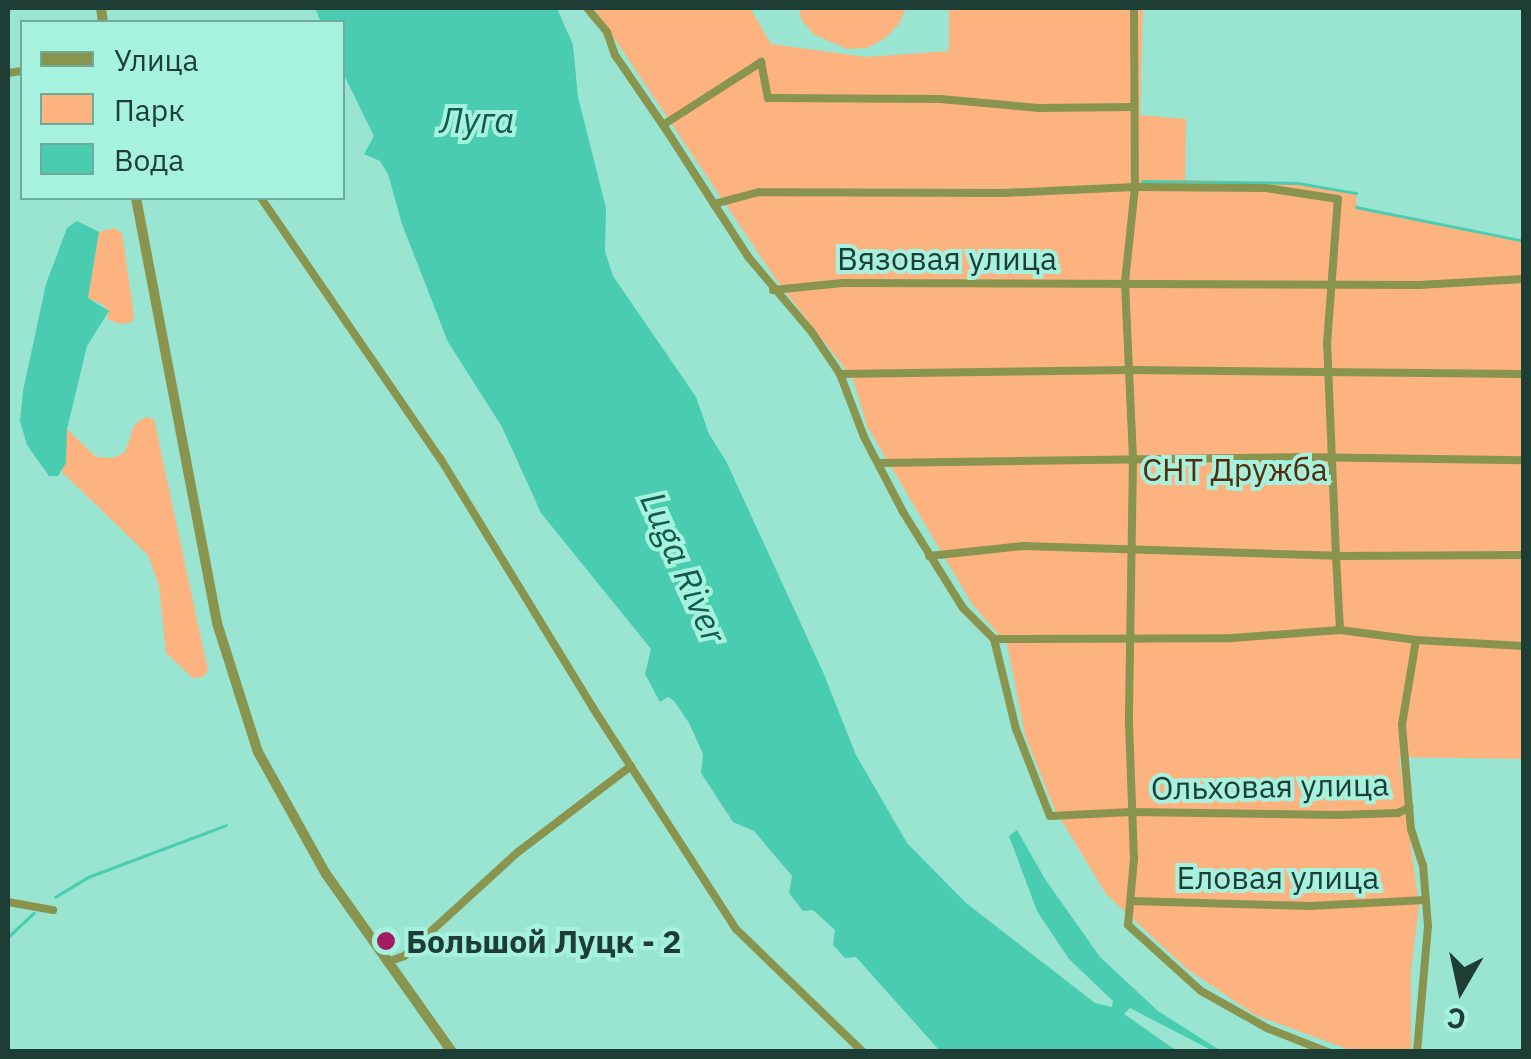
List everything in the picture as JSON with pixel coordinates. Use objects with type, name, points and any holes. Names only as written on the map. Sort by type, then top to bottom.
[{"type":"street","points":[[587,8],[714,204],[774,290],[811,331],[840,374],[846,397],[929,556],[964,608],[994,638],[1131,640],[1340,630],[1416,640],[1524,646]]},
{"type":"street","points":[[1134,8],[1135,187],[1123,282],[1133,458],[1128,925],[1202,991],[1267,1028],[1328,1052]]},
{"type":"street","points":[[663,125],[761,62],[768,98],[940,99],[1038,108],[1134,107]]},
{"type":"street","points":[[714,204],[759,192],[1003,193],[1135,187],[1266,188],[1338,199],[1327,374],[1340,630]]},
{"type":"street","points":[[136,200],[206,568],[236,689],[266,766],[326,874],[452,1052]]},
{"type":"street","points":[[262,200],[440,458],[736,929],[863,1052]]},
{"type":"street","name":"Вязовая улица","points":[[774,290],[843,283],[1331,284],[1524,279]]},
{"type":"street","points":[[840,374],[1131,370],[1524,374]]},
{"type":"street","points":[[879,462],[1133,458],[1524,460]]},
{"type":"street","points":[[929,556],[1023,546],[1336,556],[1524,555]]},
{"type":"street","name":"Ольховая улица","points":[[994,638],[1016,729],[1050,816],[1131,812],[1338,815],[1398,813],[1410,807]]},
{"type":"street","points":[[1416,640],[1402,724],[1428,926],[1418,1052]]},
{"type":"street","points":[[386,962],[404,956],[518,852],[631,766]]},
{"type":"street","name":"Еловая улица","points":[[1131,901],[1311,906],[1425,900]]},
{"type":"street","points":[[8,902],[53,910]]},
{"type":"green space","name":"СНТ Дружба","points":[[594,8],[750,8],[771,44],[866,57],[949,51],[949,8],[1143,8],[1140,115],[1186,119],[1185,180],[1298,183],[1356,193],[1357,207],[1523,241],[1523,759],[1399,757],[1419,906],[1411,970],[1411,1051],[1353,1051],[1255,1015],[1187,969],[1106,894],[1054,808],[1025,735],[1007,644],[972,604],[867,426],[853,379],[775,278]]},
{"type":"green space","points":[[799,8],[906,8],[899,24],[884,39],[867,48],[847,49],[813,34],[801,19]]},
{"type":"green space","points":[[114,228],[122,233],[134,316],[132,322],[121,324],[107,319],[109,311],[88,298],[99,232]]},
{"type":"green space","points":[[146,417],[154,419],[208,671],[203,677],[193,678],[166,653],[159,586],[148,555],[62,472],[67,429],[96,457],[113,458],[125,452],[135,424]]},
{"type":"water","name":"Луга","points":[[315,8],[557,8],[573,45],[578,97],[606,208],[605,251],[613,276],[696,397],[709,434],[726,461],[823,672],[856,755],[907,843],[966,903],[1095,1003],[1112,1007],[1113,1001],[1069,959],[1037,911],[1009,836],[1017,830],[1045,879],[1100,957],[1158,1011],[1221,1051],[1213,1051],[1130,1008],[1124,1014],[1177,1051],[940,1051],[856,957],[845,958],[833,945],[835,930],[813,910],[803,911],[789,893],[792,876],[754,831],[733,822],[701,773],[703,754],[689,723],[674,701],[668,697],[660,702],[645,674],[651,649],[541,513],[502,427],[448,342],[402,224],[388,174],[380,161],[364,154],[374,136],[345,77],[345,20],[320,20]]},
{"type":"water","points":[[77,221],[99,232],[88,298],[109,311],[87,346],[67,429],[66,463],[58,476],[49,476],[27,445],[20,421],[23,391],[46,284],[67,228]]},
{"type":"waterway","points":[[1142,181],[1298,183],[1356,193]]},
{"type":"waterway","points":[[1356,207],[1524,241]]},
{"type":"waterway","points":[[55,897],[88,877],[226,825]]},
{"type":"waterway","points":[[8,937],[34,913]]},
{"type":"place","name":"Большой Луцк - 2","points":[[386,941]]},
{"type":"water label","name":"Luga River","points":[[684,567]]}]
